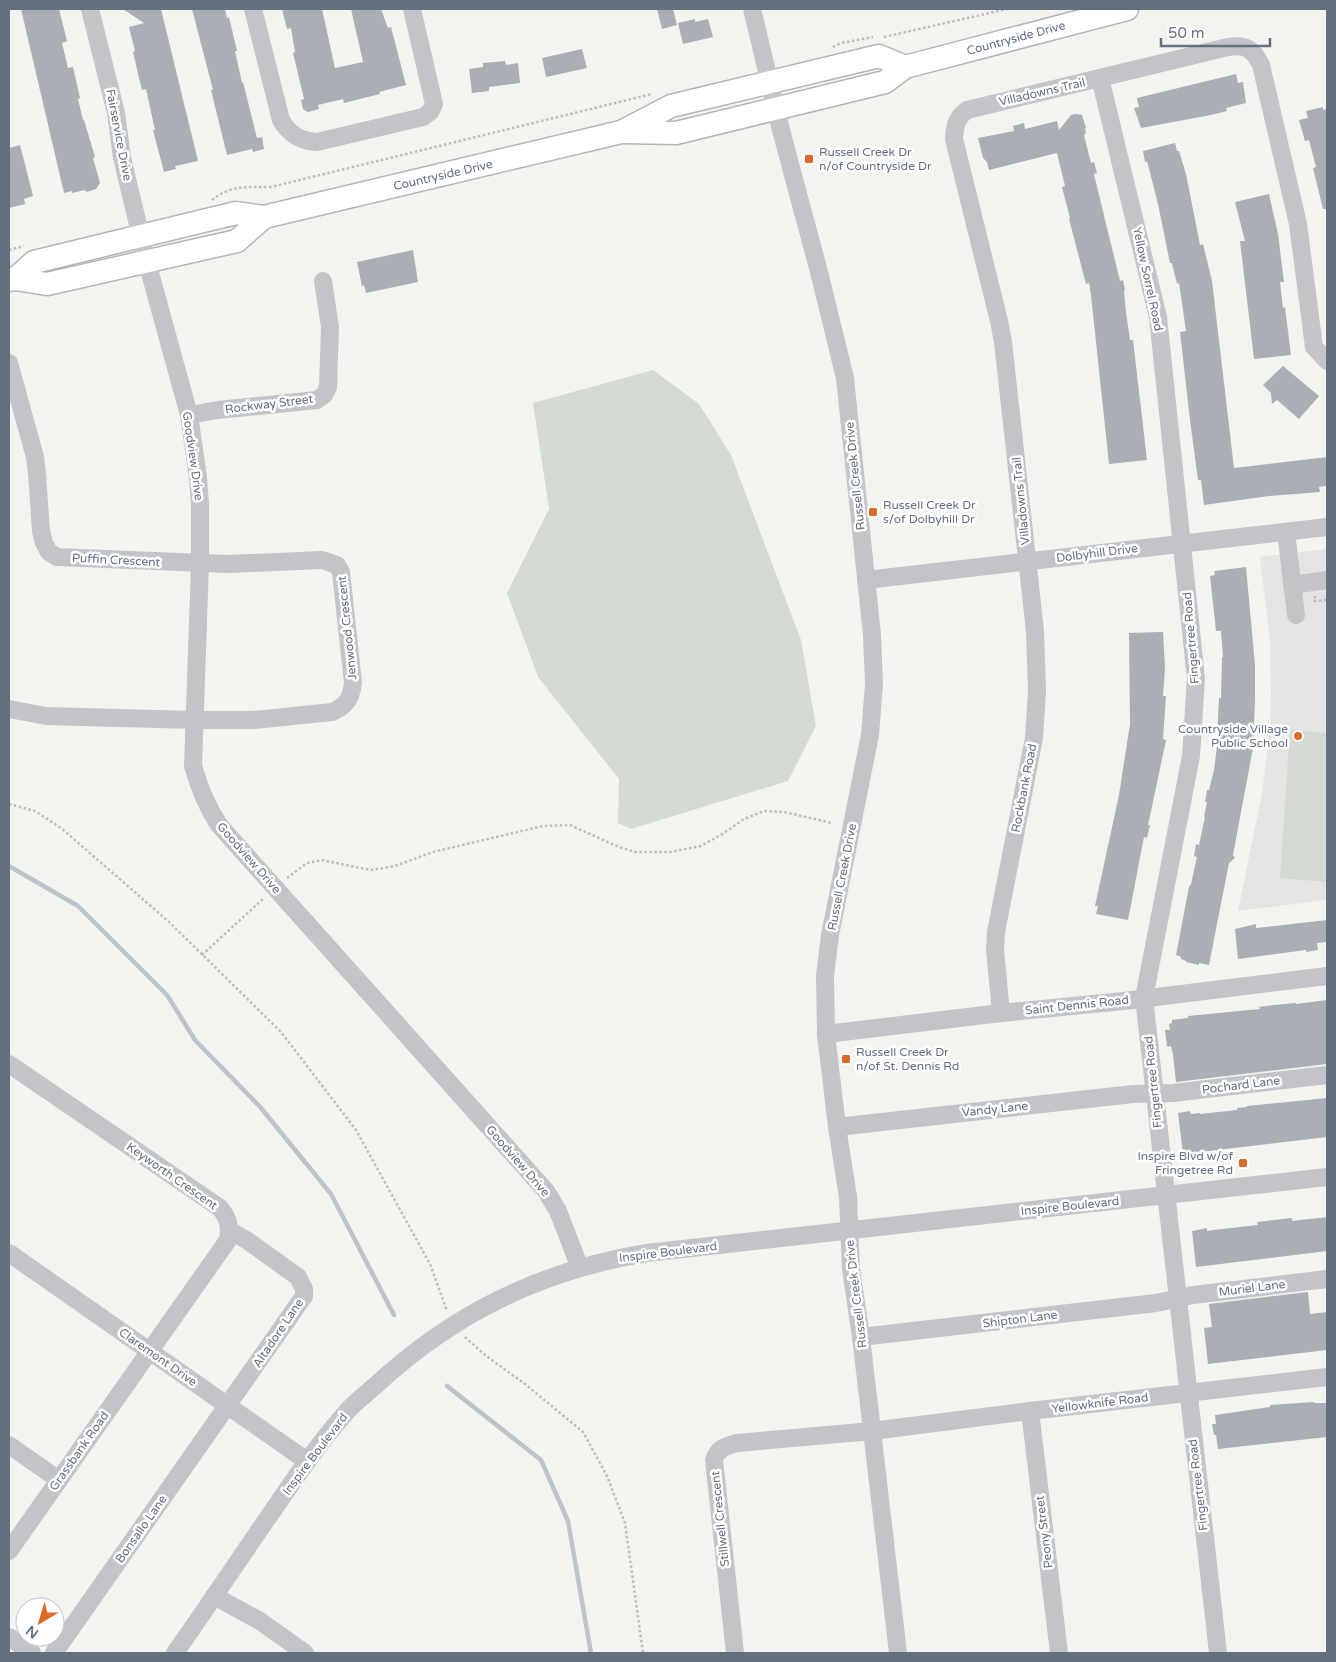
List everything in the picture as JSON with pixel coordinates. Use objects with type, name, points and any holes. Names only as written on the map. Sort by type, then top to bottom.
[{"type":"main road","name":"Countryside Drive","points":[[12,280],[34,262],[236,213],[264,217],[621,132],[676,133],[776,109],[885,82],[905,67],[1127,9]]},
{"type":"main road","name":"Countryside Drive","points":[[621,132],[670,106],[879,56],[905,67]]},
{"type":"main road","name":"Countryside Drive","points":[[12,280],[47,284],[237,241],[264,217]]},
{"type":"street","name":"Fairservice Drive","points":[[90,9],[116,112],[122,158],[147,262]]},
{"type":"street","points":[[253,9],[281,120],[287,130],[302,140],[317,142],[423,117],[430,112],[434,104],[412,9]]},
{"type":"street","name":"Russell Creek Drive","points":[[752,9],[845,378],[872,635],[874,684],[870,735],[830,936],[825,976],[826,1034],[837,1127],[848,1197],[850,1269],[861,1337],[898,1653]]},
{"type":"street","name":"Villadowns Trail","points":[[1028,561],[1002,335],[954,139],[955,124],[960,115],[967,110],[1238,45],[1247,46],[1256,54],[1261,64],[1295,208],[1314,347],[1327,361]]},
{"type":"street","name":"Yellow Sorrel Road","points":[[1100,78],[1158,317],[1182,544]]},
{"type":"street","name":"Goodview Drive","points":[[147,262],[189,415],[198,477],[200,564],[193,766],[197,782],[211,812],[232,840],[546,1191],[558,1211],[580,1268]]},
{"type":"street","name":"Rockway Street","points":[[189,415],[218,410],[317,400],[324,395],[328,387],[330,327],[323,282]]},
{"type":"street","name":"Puffin Crescent","points":[[9,363],[35,457],[42,531],[48,552],[57,557],[200,564]]},
{"type":"street","name":"Dolbyhill Drive","points":[[866,580],[1327,527]]},
{"type":"street","points":[[1286,532],[1296,615]]},
{"type":"street","name":"Fingertree Road","points":[[1182,544],[1196,679],[1191,756],[1144,998],[1218,1653]]},
{"type":"street","name":"Jenwood Crescent","points":[[194,720],[254,720],[332,712],[342,708],[349,702],[353,683],[344,587],[341,572],[337,565],[322,560],[310,559],[200,564]]},
{"type":"street","name":"Rockbank Road","points":[[1001,1013],[995,950],[996,932],[999,909],[1030,764],[1035,719],[1037,662],[1028,561]]},
{"type":"street","points":[[1292,585],[1327,580]]},
{"type":"street","points":[[9,709],[46,716],[194,720]]},
{"type":"street","name":"Saint Dennis Road","points":[[826,1034],[1327,976]]},
{"type":"street","name":"Keyworth Crescent","points":[[9,1064],[220,1208],[229,1223],[229,1230]]},
{"type":"street","name":"Pochard Lane","points":[[1154,1093],[1173,1093],[1327,1075]]},
{"type":"street","name":"Vandy Lane","points":[[837,1127],[1154,1093]]},
{"type":"street","name":"Inspire Boulevard","points":[[175,1653],[307,1461],[344,1414],[412,1354],[452,1325],[487,1305],[528,1286],[609,1260],[647,1254],[1327,1177]]},
{"type":"street","points":[[150,1350],[228,1240],[229,1230]]},
{"type":"street","name":"Altadore Lane","points":[[228,1406],[304,1296],[304,1289],[298,1277],[248,1241],[229,1230]]},
{"type":"street","name":"Claremont Drive","points":[[9,1253],[307,1461]]},
{"type":"street","name":"Muriel Lane","points":[[1177,1298],[1327,1279]]},
{"type":"street","name":"Shipton Lane","points":[[861,1337],[1156,1304],[1177,1298]]},
{"type":"street","name":"Grassbank Road","points":[[9,1551],[150,1350]]},
{"type":"street","name":"Yellowknife Road","points":[[872,1431],[1030,1411],[1327,1378]]},
{"type":"street","name":"Bonsallo Lane","points":[[54,1653],[228,1406]]},
{"type":"street","name":"Peony Street","points":[[1030,1411],[1059,1653]]},
{"type":"street","name":"Stillwell Crescent","points":[[735,1653],[714,1460],[716,1453],[724,1447],[737,1443],[872,1431]]},
{"type":"street","points":[[9,1445],[59,1480]]},
{"type":"street","points":[[214,1596],[260,1621],[305,1653]]},
{"type":"street","points":[[9,1637],[32,1653]]},
{"type":"path","points":[[881,37],[888,37],[1007,9]]},
{"type":"path","points":[[827,52],[840,43],[874,37]]},
{"type":"path","points":[[204,202],[212,200],[221,192],[243,187],[271,187],[657,93]]},
{"type":"path","points":[[9,250],[28,245]]},
{"type":"path","points":[[9,804],[34,811],[61,828],[168,921],[281,1032],[356,1130],[430,1264],[452,1325],[485,1355],[525,1384],[582,1432],[606,1476],[625,1523],[643,1653]]},
{"type":"path","points":[[202,955],[275,887],[307,864],[322,860],[371,870],[395,866],[433,852],[542,826],[570,825],[619,848],[635,852],[670,852],[701,846],[744,819],[764,811],[784,812],[832,823]]},
{"type":"shaded area","points":[[653,370],[699,404],[731,455],[801,640],[816,726],[788,781],[631,829],[618,823],[619,779],[538,677],[507,593],[549,509],[533,403]]},
{"type":"shaded area","name":"Countryside Village Public School","points":[[1327,549],[1327,900],[1238,911],[1262,794],[1270,725],[1270,642],[1260,557]]},
{"type":"shaded area","points":[[1290,730],[1327,733],[1327,882],[1280,878]]},
{"type":"building","points":[[21,9],[59,9],[67,41],[62,43],[68,68],[73,67],[83,120],[95,157],[93,158],[100,183],[96,189],[86,192],[85,190],[64,193]]},
{"type":"building","points":[[123,9],[161,9],[198,161],[175,166],[176,169],[164,172],[153,130],[155,130],[146,89],[142,90],[139,78],[129,27],[144,23]]},
{"type":"building","points":[[192,9],[225,9],[227,18],[229,17],[242,83],[257,138],[262,137],[264,149],[253,152],[252,149],[227,155],[211,90],[213,90]]},
{"type":"building","points":[[282,9],[322,9],[335,68],[363,62],[351,9],[381,9],[388,28],[391,27],[406,85],[344,103],[343,99],[318,105],[319,109],[308,112],[303,109],[301,100],[304,99],[293,53],[295,52],[291,28],[287,29]]},
{"type":"building","points":[[657,9],[673,9],[677,25],[662,29]]},
{"type":"building","points":[[695,19],[695,22],[708,19],[713,37],[683,44],[678,23]]},
{"type":"building","points":[[582,49],[587,68],[546,77],[542,58]]},
{"type":"building","points":[[505,61],[506,65],[518,63],[520,83],[489,87],[489,91],[472,93],[469,69],[483,67],[483,63]]},
{"type":"building","points":[[1236,74],[1238,83],[1243,82],[1246,103],[1226,108],[1227,111],[1211,115],[1141,128],[1134,108],[1139,107],[1137,98]]},
{"type":"building","points":[[1323,107],[1323,110],[1327,109],[1327,209],[1323,209],[1313,168],[1316,167],[1309,140],[1305,141],[1299,120],[1308,118],[1306,111]]},
{"type":"building","points":[[1071,115],[1082,115],[1086,128],[1084,135],[1091,163],[1094,162],[1097,173],[1094,174],[1120,281],[1123,280],[1130,340],[1133,340],[1147,460],[1109,464],[1089,283],[1086,284],[1069,219],[1062,187],[1065,186],[1057,153],[989,170],[987,162],[983,158],[978,138],[1014,131],[1013,126],[1024,123],[1025,129],[1057,121],[1059,130]]},
{"type":"building","points":[[1175,143],[1186,174],[1200,245],[1203,244],[1212,281],[1234,468],[1327,457],[1327,486],[1319,487],[1320,492],[1269,496],[1204,505],[1201,480],[1198,480],[1180,332],[1186,331],[1179,283],[1177,284],[1172,263],[1170,263],[1158,204],[1143,151]]},
{"type":"building","points":[[20,145],[33,196],[24,199],[25,204],[9,208],[9,148]]},
{"type":"building","points":[[1269,194],[1278,234],[1284,282],[1280,282],[1291,355],[1254,359],[1240,241],[1245,241],[1235,202]]},
{"type":"building","points":[[413,250],[418,282],[366,293],[364,285],[362,286],[357,262]]},
{"type":"building","points":[[1283,366],[1319,396],[1299,419],[1277,400],[1272,404],[1271,393],[1263,385]]},
{"type":"building","points":[[1246,567],[1255,665],[1253,748],[1233,855],[1235,858],[1229,863],[1209,965],[1199,963],[1199,965],[1186,962],[1176,955],[1189,887],[1197,857],[1194,856],[1196,844],[1199,845],[1205,817],[1207,790],[1209,790],[1214,770],[1218,739],[1223,657],[1221,631],[1216,631],[1210,576],[1215,575],[1214,571]]},
{"type":"building","points":[[1163,632],[1165,668],[1163,696],[1166,696],[1163,739],[1166,740],[1148,825],[1150,825],[1147,838],[1144,837],[1128,920],[1096,914],[1098,906],[1095,906],[1119,795],[1130,724],[1129,633]]},
{"type":"building","points":[[1327,920],[1327,942],[1317,943],[1318,950],[1238,959],[1235,929],[1256,924],[1256,928]]},
{"type":"building","points":[[1327,1000],[1327,1064],[1176,1082],[1173,1055],[1171,1046],[1167,1047],[1165,1030],[1170,1030],[1169,1024],[1172,1023],[1172,1020],[1188,1018],[1188,1016]]},
{"type":"building","points":[[1327,1098],[1327,1137],[1183,1154],[1178,1113],[1190,1111],[1191,1114],[1200,1114],[1237,1110],[1237,1108],[1247,1106]]},
{"type":"building","points":[[1327,1217],[1327,1251],[1196,1267],[1192,1231],[1207,1228],[1207,1231],[1258,1225],[1257,1222],[1292,1218],[1292,1221]]},
{"type":"building","points":[[1308,1292],[1310,1314],[1327,1312],[1327,1350],[1208,1364],[1204,1328],[1212,1327],[1209,1304]]},
{"type":"building","points":[[1327,1403],[1327,1437],[1218,1449],[1212,1424],[1216,1424],[1215,1415],[1270,1407],[1270,1405]]},
{"type":"waterway","points":[[9,866],[78,906],[167,995],[195,1040],[261,1108],[331,1194],[394,1315]]},
{"type":"waterway","points":[[447,1386],[541,1460],[568,1521],[591,1653]]},
{"type":"place","name":"Russell Creek Dr n/of Countryside Dr","points":[[809,159]]},
{"type":"place","name":"Russell Creek Dr s/of Dolbyhill Dr","points":[[873,512]]},
{"type":"place","name":"Countryside Village Public School","points":[[1298,736]]},
{"type":"place","name":"Russell Creek Dr n/of St. Dennis Rd","points":[[846,1059]]},
{"type":"place","name":"Inspire Blvd w/of Fringetree Rd","points":[[1243,1163]]}]
